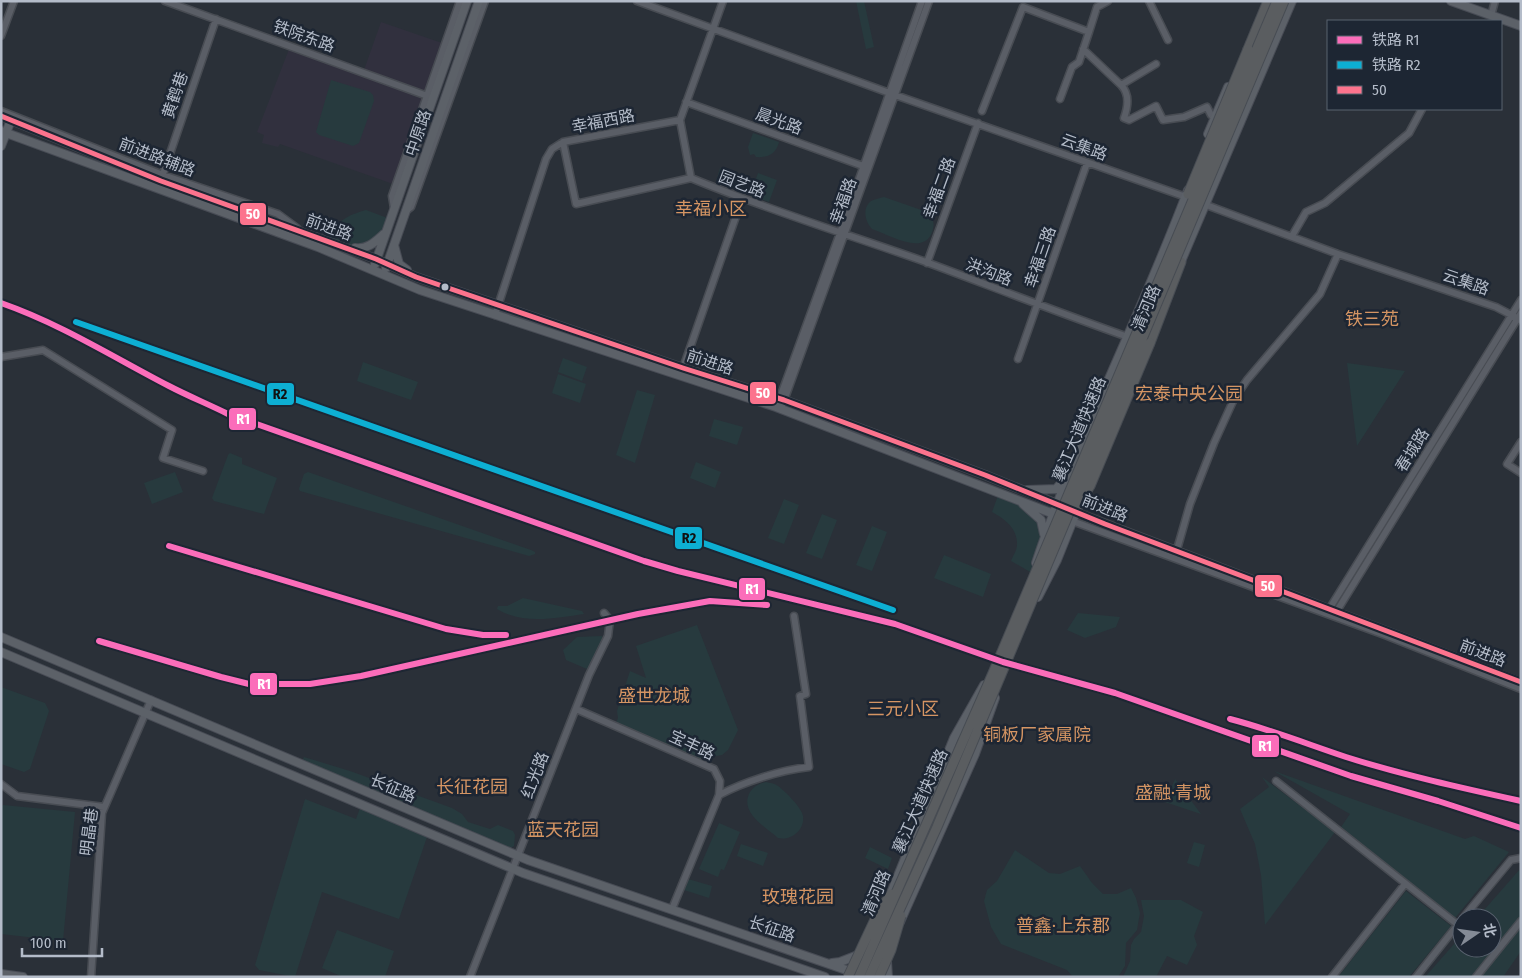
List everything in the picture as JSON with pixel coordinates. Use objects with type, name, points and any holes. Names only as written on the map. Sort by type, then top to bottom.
[{"type":"highway","points":[[1158,279],[1192,182],[1267,1]]},
{"type":"highway","name":"襄江大道快速路","points":[[855,976],[993,674],[1276,1]]},
{"type":"highway","name":"襄江大道快速路","points":[[868,977],[937,827],[1284,1]]},
{"type":"highway","points":[[1037,590],[1056,558],[1078,503],[1090,486],[1150,343],[1181,262]]},
{"type":"highway","points":[[878,977],[891,950],[903,912],[930,850],[937,827]]},
{"type":"main road","name":"中原路","points":[[373,270],[430,97],[467,1]]},
{"type":"main road","name":"中原路","points":[[384,274],[479,1]]},
{"type":"main road","name":"清河路","points":[[1012,621],[1032,573],[1056,503],[1128,337],[1255,22],[1267,1]]},
{"type":"main road","name":"清河路","points":[[1026,626],[1292,1]]},
{"type":"main road","points":[[1451,1],[1521,26]]},
{"type":"main road","points":[[1467,1],[1492,12],[1521,21]]},
{"type":"main road","name":"前进路","points":[[1,116],[338,244],[416,277],[782,400],[1021,489],[1076,512]]},
{"type":"main road","points":[[1,146],[4,132],[11,120]]},
{"type":"main road","name":"前进路","points":[[4,132],[318,246],[420,290],[778,408],[1072,521]]},
{"type":"main road","points":[[338,244],[361,249],[372,244],[385,233]]},
{"type":"main road","points":[[394,245],[399,264],[416,277]]},
{"type":"main road","points":[[1021,489],[1056,489],[1069,475]]},
{"type":"main road","points":[[1020,501],[1041,520],[1044,532],[1040,550]]},
{"type":"main road","name":"长征路","points":[[1,637],[518,856],[829,963],[855,976],[868,977]]},
{"type":"main road","name":"长征路","points":[[1,652],[513,869],[825,977]]},
{"type":"main road","name":"清河路","points":[[855,976],[954,738],[984,685]]},
{"type":"main road","name":"清河路","points":[[878,977],[888,949],[975,754],[998,690]]},
{"type":"main road","points":[[829,963],[840,962],[858,955],[871,940]]},
{"type":"main road","points":[[888,949],[886,969],[888,977]]},
{"type":"main road","points":[[1,974],[23,977]]},
{"type":"street","points":[[1,36],[14,1]]},
{"type":"street","name":"铁院东路","points":[[165,1],[430,97]]},
{"type":"street","points":[[430,97],[460,1]]},
{"type":"street","points":[[405,212],[411,207],[485,1]]},
{"type":"street","name":"云集路","points":[[637,1],[892,94],[1185,197],[1338,254],[1451,291],[1518,316]]},
{"type":"street","points":[[563,142],[576,204],[690,178],[680,120],[723,1]]},
{"type":"street","name":"幸福路","points":[[778,408],[892,94],[922,1]]},
{"type":"street","name":"幸福路","points":[[842,234],[863,166],[929,1]]},
{"type":"street","points":[[1060,99],[1072,67],[1079,62],[1097,7],[1108,1]]},
{"type":"street","points":[[1148,1],[1168,40]]},
{"type":"street","points":[[1492,12],[1495,1]]},
{"type":"street","points":[[982,111],[1023,8],[1089,32]]},
{"type":"street","name":"黄鹤巷","points":[[162,178],[216,19]]},
{"type":"street","points":[[1083,49],[1124,88],[1127,99],[1127,109],[1124,118],[1129,120],[1156,106],[1163,120],[1184,118],[1207,107],[1211,115]]},
{"type":"street","points":[[1121,85],[1156,64]]},
{"type":"street","name":"晨光路","points":[[686,102],[863,166]]},
{"type":"street","points":[[1292,236],[1306,212],[1325,202],[1409,133],[1421,110]]},
{"type":"street","name":"前进路辅路","points":[[1,111],[162,178]]},
{"type":"street","name":"幸福西路","points":[[495,315],[546,159],[552,149],[563,142],[680,120]]},
{"type":"street","name":"幸福二路","points":[[926,263],[978,123]]},
{"type":"street","name":"幸福三路","points":[[1018,359],[1087,163]]},
{"type":"street","name":"园艺路","points":[[690,178],[742,199],[842,234]]},
{"type":"street","points":[[683,368],[742,199]]},
{"type":"street","name":"洪沟路","points":[[842,234],[1128,337]]},
{"type":"street","points":[[1176,554],[1190,504],[1234,399],[1247,380],[1320,294],[1338,254]]},
{"type":"street","name":"春城路","points":[[1335,614],[1518,316],[1521,300]]},
{"type":"street","name":"春城路","points":[[1327,611],[1518,316]]},
{"type":"street","points":[[1,357],[44,350],[172,430],[163,458],[204,471]]},
{"type":"street","points":[[1521,442],[1507,464],[1521,474]]},
{"type":"street","name":"前进路","points":[[1076,512],[1176,554],[1521,682]]},
{"type":"street","name":"前进路","points":[[1072,521],[1176,554]]},
{"type":"street","name":"红光路","points":[[470,977],[589,676],[608,636],[610,620],[604,613]]},
{"type":"street","name":"前进路","points":[[1335,614],[1521,689]]},
{"type":"street","points":[[672,910],[719,795],[792,768],[809,767],[800,696],[806,694],[794,616]]},
{"type":"street","name":"明晶巷","points":[[91,977],[102,813],[151,700]]},
{"type":"street","name":"宝丰路","points":[[576,709],[714,769],[720,780],[719,795]]},
{"type":"street","points":[[1276,782],[1406,884],[1452,915]]},
{"type":"street","points":[[1,784],[17,796],[104,807]]},
{"type":"street","points":[[1472,908],[1511,860],[1521,858]]},
{"type":"street","points":[[1332,977],[1406,884]]},
{"type":"street","points":[[1476,977],[1521,921]]},
{"type":"street","points":[[1416,977],[1452,932]]},
{"type":"shaded area","points":[[381,22],[442,43],[393,184],[280,144],[278,147],[262,143],[264,135],[257,132],[291,44],[364,70]]},
{"type":"green space","points":[[856,1],[864,1],[874,47],[866,49]]},
{"type":"green space","points":[[331,80],[370,92],[373,95],[374,101],[359,143],[353,146],[319,135],[316,132]]},
{"type":"green space","points":[[753,133],[779,142],[776,150],[764,157],[756,157],[754,154],[750,155],[748,147]]},
{"type":"green space","points":[[720,168],[744,177],[740,190],[716,181]]},
{"type":"green space","points":[[758,173],[777,180],[769,202],[750,195]]},
{"type":"green space","points":[[884,197],[927,212],[934,224],[929,238],[923,242],[907,242],[872,229],[866,219],[866,207],[871,201]]},
{"type":"green space","points":[[366,210],[390,219],[385,233],[361,249],[328,241],[342,220]]},
{"type":"green space","points":[[563,358],[587,367],[582,381],[558,372]]},
{"type":"green space","points":[[363,362],[418,382],[411,400],[357,381]]},
{"type":"green space","points":[[1347,363],[1405,371],[1357,446]]},
{"type":"green space","points":[[558,374],[586,384],[580,403],[552,393]]},
{"type":"green space","points":[[637,390],[655,395],[635,463],[616,455]]},
{"type":"green space","points":[[714,419],[743,427],[737,445],[709,436]]},
{"type":"green space","points":[[230,453],[242,458],[242,464],[277,478],[264,514],[214,501],[212,498]]},
{"type":"green space","points":[[696,462],[721,472],[715,488],[690,478]]},
{"type":"green space","points":[[175,472],[183,492],[152,504],[144,483]]},
{"type":"green space","points":[[308,472],[531,550],[535,554],[529,556],[300,491],[304,474]]},
{"type":"green space","points":[[999,493],[1028,507],[1043,525],[1043,540],[1032,573],[1011,561],[1016,551],[1017,539],[1010,525],[992,512]]},
{"type":"green space","points":[[784,499],[799,505],[784,544],[768,538]]},
{"type":"green space","points":[[822,514],[837,520],[822,559],[806,553]]},
{"type":"green space","points":[[872,526],[887,532],[872,571],[856,565]]},
{"type":"green space","points":[[944,555],[991,574],[983,597],[934,578]]},
{"type":"green space","points":[[523,598],[582,611],[584,614],[529,619],[507,614],[497,609],[498,606],[507,606]]},
{"type":"green space","points":[[1078,613],[1120,617],[1116,627],[1085,638],[1067,630]]},
{"type":"green space","points":[[697,625],[738,730],[728,750],[722,755],[693,760],[615,726],[618,718],[617,711],[630,671],[646,678],[636,646]]},
{"type":"green space","points":[[602,636],[603,640],[591,668],[587,669],[566,660],[563,650],[577,637]]},
{"type":"green space","points":[[1,687],[45,703],[49,711],[30,769],[24,772],[1,764]]},
{"type":"green space","points":[[304,757],[350,771],[452,808],[462,814],[468,822],[490,829],[498,825],[513,831],[515,835],[514,846],[509,849],[302,761]]},
{"type":"green space","points":[[1274,771],[1465,839],[1474,836],[1509,852],[1463,908],[1452,908],[1452,916],[1341,827],[1350,814]]},
{"type":"green space","points":[[1262,777],[1335,832],[1265,925],[1261,875],[1255,844],[1240,809],[1269,787]]},
{"type":"green space","points":[[1175,779],[1201,814],[1165,802]]},
{"type":"green space","points":[[766,782],[781,788],[802,813],[802,826],[788,838],[778,838],[750,812],[747,799],[750,792],[757,785]]},
{"type":"green space","points":[[305,799],[356,819],[360,808],[427,837],[399,919],[322,892],[295,977],[259,970],[255,965]]},
{"type":"green space","points":[[3,805],[75,812],[63,941],[1,934],[1,807]]},
{"type":"green space","points":[[719,823],[740,832],[724,870],[721,869],[718,877],[699,869]]},
{"type":"green space","points":[[1194,842],[1205,845],[1199,867],[1187,863]]},
{"type":"green space","points":[[741,844],[768,853],[763,866],[737,856]]},
{"type":"green space","points":[[870,847],[892,858],[888,869],[865,858]]},
{"type":"green space","points":[[1015,850],[1049,873],[1060,874],[1080,866],[1092,883],[1103,894],[1117,894],[1131,888],[1140,913],[1137,930],[1126,943],[1125,966],[1118,977],[1073,977],[1067,970],[1001,944],[991,927],[984,901],[987,890],[997,881]]},
{"type":"green space","points":[[1521,868],[1521,951],[1503,977],[1425,977],[1452,946],[1452,958],[1502,958],[1502,908],[1486,908]]},
{"type":"green space","points":[[688,879],[712,886],[709,898],[684,890]]},
{"type":"green space","points":[[1406,891],[1451,926],[1409,977],[1338,977]]},
{"type":"green space","points":[[1141,900],[1181,900],[1203,912],[1194,936],[1197,945],[1187,965],[1167,956],[1156,977],[1123,977],[1130,961],[1131,945],[1141,932],[1144,916]]},
{"type":"green space","points":[[337,930],[394,951],[385,977],[343,977],[322,968]]},
{"type":"rail line","name":"R1","points":[[1,303],[66,331],[169,386],[228,414],[644,561],[895,624],[1003,662],[1115,693],[1351,776],[1438,801],[1521,828]]},
{"type":"rail line","name":"R2","points":[[76,322],[893,610]]},
{"type":"rail line","name":"R1","points":[[169,546],[446,629],[483,635],[506,635]]},
{"type":"rail line","name":"R1","points":[[99,641],[249,684],[310,684],[361,676],[638,614],[710,601],[767,605]]},
{"type":"rail line","name":"R1","points":[[1230,719],[1389,770],[1521,801]]},
{"type":"transit line","name":"50","points":[[1,116],[161,181],[376,259],[416,277],[683,368],[784,400],[985,475],[1105,524],[1521,682]]},
{"type":"district","name":"幸福小区","points":[[711,209]]},
{"type":"district","name":"铁三苑","points":[[1372,319]]},
{"type":"district","name":"宏泰中央公园","points":[[1189,394]]},
{"type":"district","name":"盛世龙城","points":[[654,696]]},
{"type":"district","name":"三元小区","points":[[903,709]]},
{"type":"district","name":"铜板厂家属院","points":[[1037,735]]},
{"type":"district","name":"长征花园","points":[[472,787]]},
{"type":"district","name":"盛融·青城","points":[[1173,793]]},
{"type":"district","name":"蓝天花园","points":[[563,830]]},
{"type":"district","name":"玫瑰花园","points":[[798,897]]},
{"type":"district","name":"普鑫·上东郡","points":[[1063,926]]}]
